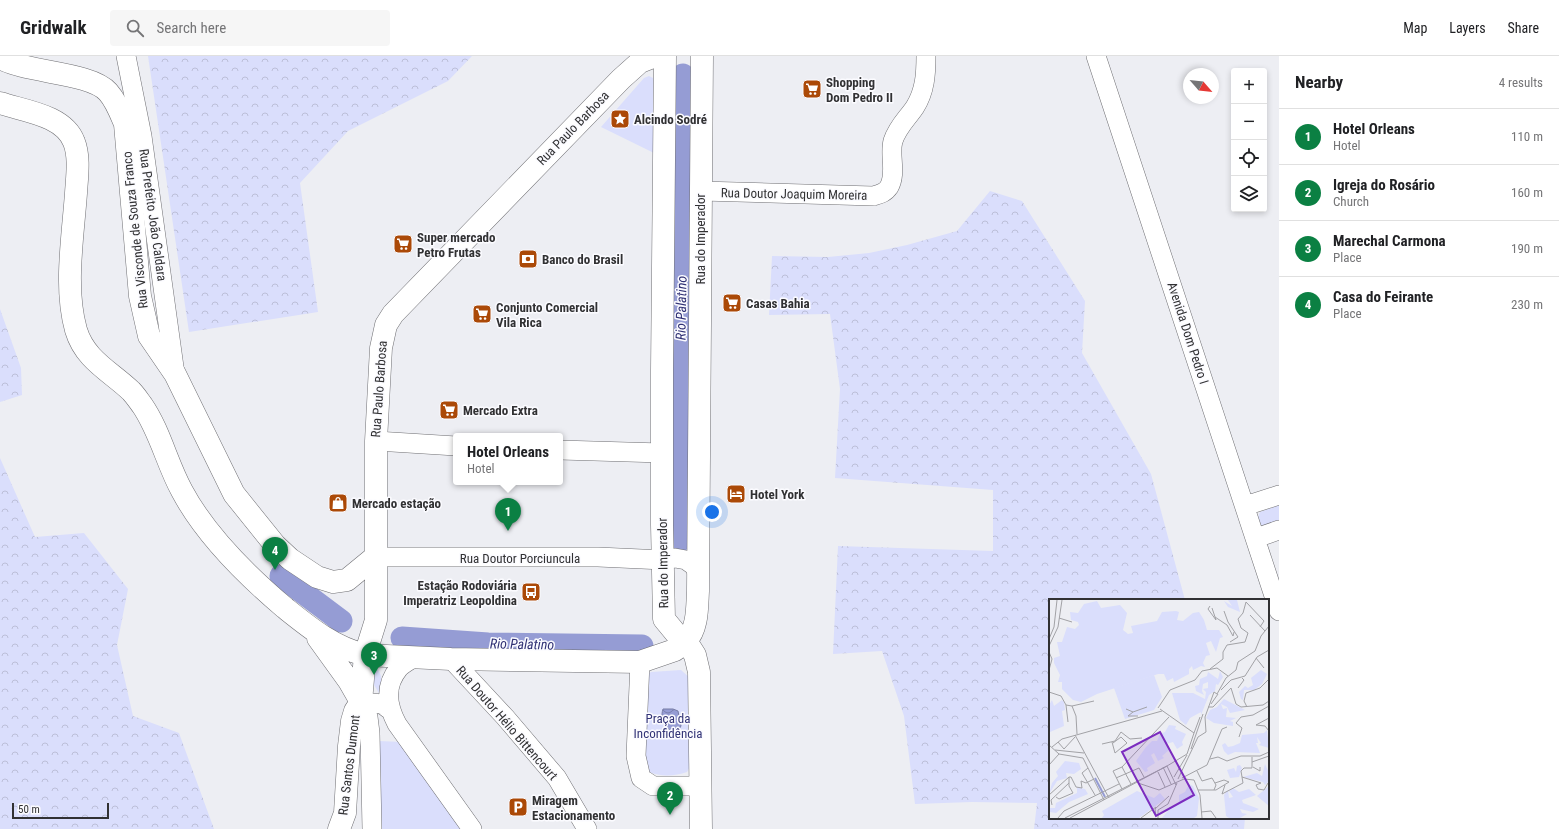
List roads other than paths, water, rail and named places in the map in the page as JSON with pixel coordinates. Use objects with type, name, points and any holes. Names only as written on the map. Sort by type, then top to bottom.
[{"type":"main road","name":"Rua Paulo Barbosa","points":[[376,620],[376,441],[381,348],[386,325],[393,314],[621,79],[640,62],[655,56]]},
{"type":"main road","name":"Rua do Imperador","points":[[666,56],[662,453],[664,619],[678,636],[686,641],[692,634],[696,615],[699,573],[702,56]]},
{"type":"main road","name":"Rua Visconde de Souza Franco","points":[[0,58],[37,70],[94,83],[107,90],[116,102],[125,124],[140,296],[149,336],[175,374],[234,494],[275,546],[290,559],[317,577],[333,582],[347,580],[375,557]]},
{"type":"main road","points":[[0,103],[31,111],[52,119],[67,131],[74,141],[77,152],[71,280],[72,303],[76,330],[84,350],[108,374],[132,392],[140,402],[158,438],[181,491],[197,516],[230,557],[257,585],[313,631],[335,645],[352,652],[365,655],[452,659],[640,662],[675,650],[686,641],[695,655],[699,672],[701,829]]},
{"type":"main road","points":[[663,553],[673,550],[691,550],[698,545]]},
{"type":"main road","points":[[361,702],[365,655],[376,620]]},
{"type":"main road","points":[[376,620],[388,642],[408,656]]},
{"type":"main road","points":[[313,631],[349,681],[361,702]]},
{"type":"main road","name":"Rua Santos Dumont","points":[[339,829],[345,813],[352,721],[355,711],[361,702]]},
{"type":"street","name":"Rua Prefeito João Caldara","points":[[126,56],[142,136],[175,374]]},
{"type":"street","name":"Rua Doutor Joaquim Moreira","points":[[701,191],[873,196],[885,192],[891,181],[893,143],[896,133],[903,120],[914,108],[921,95],[926,76],[926,56]]},
{"type":"street","name":"Avenida Dom Pedro I","points":[[1096,56],[1279,611]]},
{"type":"street","points":[[376,441],[453,446]]},
{"type":"street","points":[[563,450],[662,453]]},
{"type":"street","points":[[1245,506],[1279,495]]},
{"type":"street","points":[[1256,538],[1279,530]]},
{"type":"street","name":"Rua Doutor Porciuncula","points":[[375,557],[598,557],[663,553],[675,558],[686,560],[693,565],[699,573]]},
{"type":"street","points":[[394,717],[388,692],[392,680],[408,656]]},
{"type":"street","name":"Rua Doutor Hélio Bittencourt","points":[[452,659],[505,717],[557,778],[587,829]]},
{"type":"street","points":[[640,662],[636,756],[641,778],[653,786],[701,786]]},
{"type":"street","points":[[361,702],[382,704],[394,717],[472,829]]},
{"type":"street","points":[[361,702],[368,717],[370,733],[372,829]]},
{"type":"street","points":[[370,733],[373,726],[380,721],[394,717]]},
{"type":"water","points":[[663,709],[673,709],[678,711],[681,726],[675,735],[664,724],[662,717]]},
{"type":"waterway","name":"Rio Palatino","points":[[679,541],[683,75]]},
{"type":"waterway","name":"Rio Palatino","points":[[281,576],[341,621]]},
{"type":"waterway","name":"Rio Palatino","points":[[402,638],[488,644],[642,646]]},
{"type":"place","name":"Shopping Dom Pedro II","points":[[812,89]]},
{"type":"place","name":"Alcindo Sodré","points":[[620,119]]},
{"type":"place","name":"Super mercado Petro Frutas","points":[[403,244]]},
{"type":"place","name":"Banco do Brasil","points":[[528,259]]},
{"type":"place","name":"Casas Bahia","points":[[732,303]]},
{"type":"place","name":"Conjunto Comercial Vila Rica","points":[[482,314]]},
{"type":"place","name":"Mercado Extra","points":[[449,410]]},
{"type":"place","name":"Hotel York","points":[[736,494]]},
{"type":"place","name":"Mercado estação","points":[[338,503]]},
{"type":"place","name":"Hotel Orleans","points":[[508,531]]},
{"type":"place","name":"Casa do Feirante","points":[[275,570]]},
{"type":"place","name":"Estação Rodoviária Imperatriz Leopoldina","points":[[531,592]]},
{"type":"place","name":"Marechal Carmona","points":[[374,675]]},
{"type":"place","name":"Miragem Estacionamento","points":[[518,807]]},
{"type":"place","name":"Igreja do Rosário","points":[[670,815]]},
{"type":"park label","name":"Praça da Inconfidência","points":[[668,726]]}]
